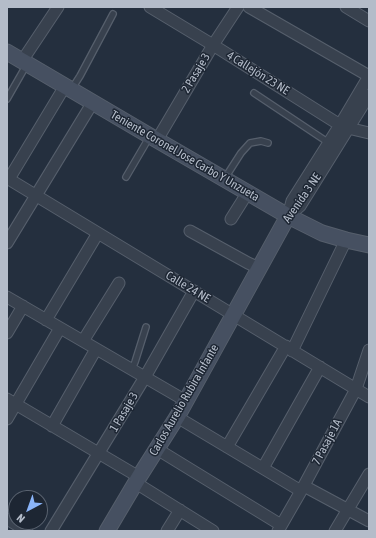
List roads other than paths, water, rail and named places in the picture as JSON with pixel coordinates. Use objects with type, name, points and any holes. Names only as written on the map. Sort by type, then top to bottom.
[{"type":"street","points":[[24,63],[58,7]]},
{"type":"street","name":"4 Callejón 23 NE","points":[[150,7],[344,126],[369,133]]},
{"type":"street","name":"2 Pasaje 3","points":[[153,138],[238,7]]},
{"type":"street","points":[[249,7],[369,76],[344,126]]},
{"type":"street","points":[[346,7],[369,21]]},
{"type":"street","name":"Teniente Coronel Jose Carbo Y Unzueta","points":[[7,52],[288,216],[322,233],[369,245]]},
{"type":"street","points":[[8,179],[68,88]]},
{"type":"street","points":[[288,216],[292,201],[329,143],[369,95]]},
{"type":"street","points":[[7,243],[94,102]]},
{"type":"street","name":"Avenida 3 NE","points":[[259,268],[288,216],[300,206],[344,126]]},
{"type":"street","name":"Calle 24 NE","points":[[8,179],[369,396]]},
{"type":"street","points":[[231,219],[248,192]]},
{"type":"street","points":[[190,231],[259,268]]},
{"type":"street","points":[[46,320],[98,233]]},
{"type":"street","points":[[227,447],[289,348],[346,240]]},
{"type":"street","name":"Carlos Aurelio Rubira Infante","points":[[107,531],[177,417],[259,268]]},
{"type":"street","points":[[83,341],[119,283]]},
{"type":"street","name":"1 Pasaje 3","points":[[51,531],[145,377],[194,291]]},
{"type":"street","points":[[7,297],[186,401]]},
{"type":"street","points":[[7,334],[23,306]]},
{"type":"street","points":[[7,419],[11,402],[60,328]]},
{"type":"street","points":[[52,426],[96,349]]},
{"type":"street","name":"7 Pasaje 1A","points":[[280,528],[356,389],[369,352]]},
{"type":"street","points":[[263,468],[320,367]]},
{"type":"street","points":[[11,402],[98,453],[213,531]]},
{"type":"street","points":[[177,417],[263,468],[369,521]]},
{"type":"street","points":[[157,449],[280,528]]},
{"type":"street","points":[[336,531],[369,474]]},
{"type":"street","points":[[167,531],[180,510]]},
{"type":"street","points":[[7,519],[27,531]]},
{"type":"lane","points":[[68,88],[80,76],[113,14]]},
{"type":"lane","points":[[7,99],[24,63]]},
{"type":"lane","points":[[254,93],[329,143]]},
{"type":"lane","points":[[126,177],[153,138]]},
{"type":"lane","points":[[225,179],[241,153],[250,143],[260,141],[268,143]]},
{"type":"lane","points":[[132,369],[146,327]]}]
